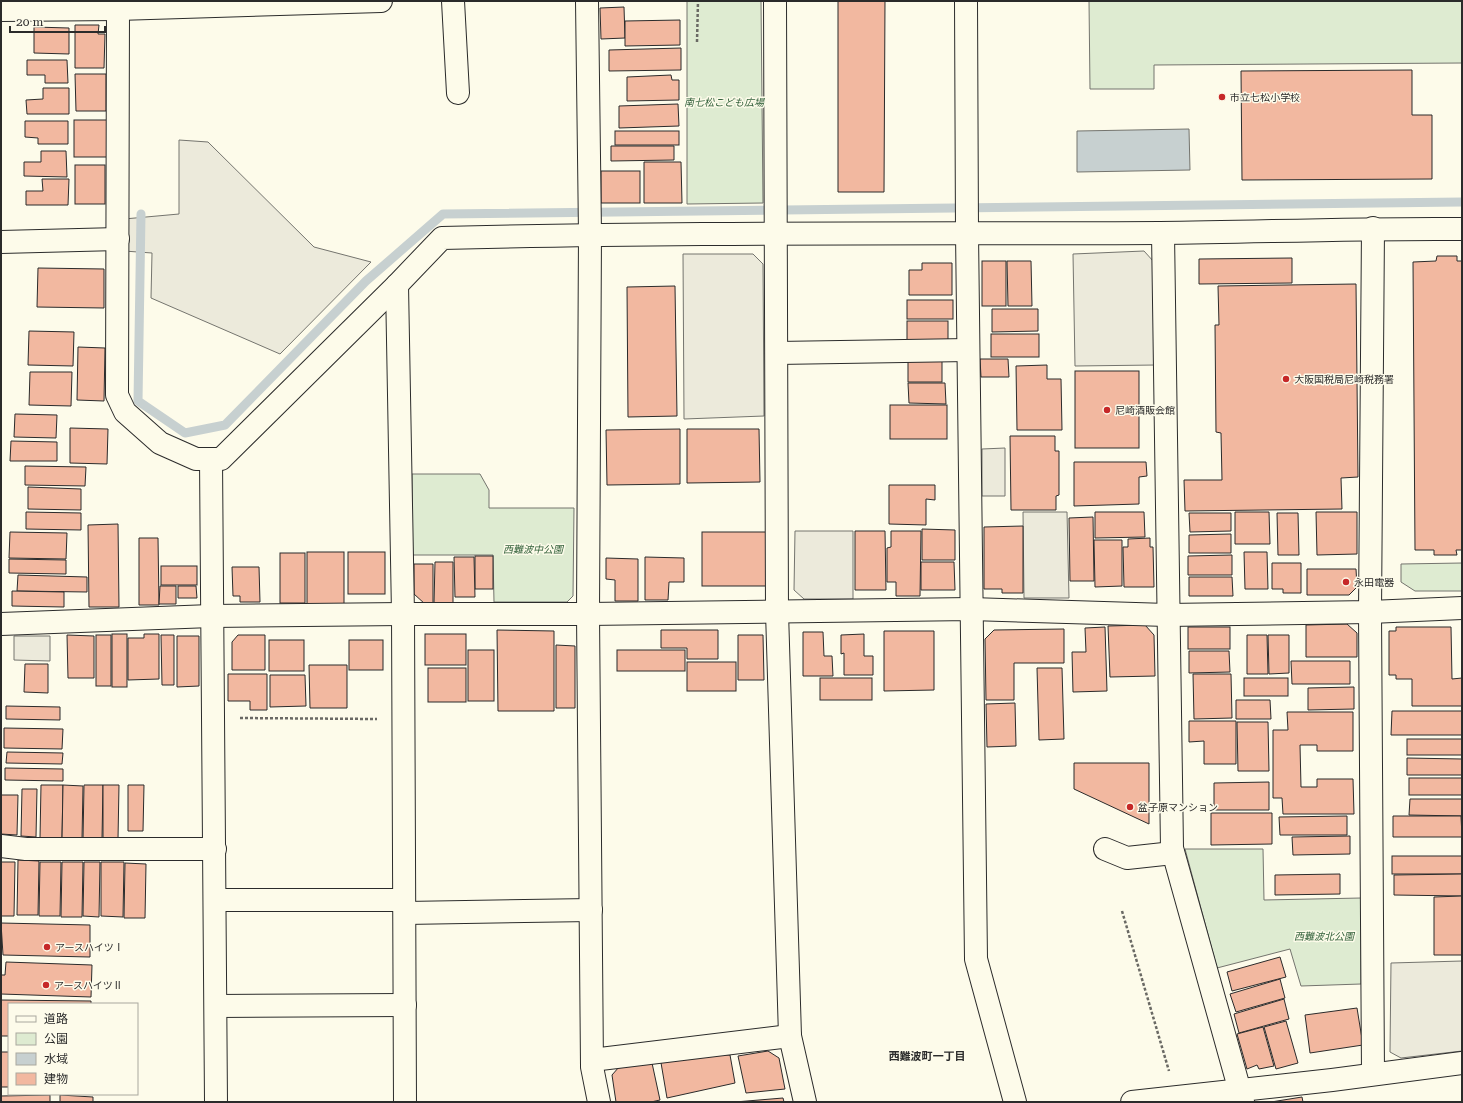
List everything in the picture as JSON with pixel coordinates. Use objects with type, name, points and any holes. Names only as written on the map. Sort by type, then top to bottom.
[{"type":"street","points":[[1,10],[118,9],[381,1]]},
{"type":"street","points":[[453,1],[458,93]]},
{"type":"street","points":[[587,1],[590,234],[588,614],[592,1060],[599,1102]]},
{"type":"street","points":[[775,1],[777,612],[790,1036],[805,1102]]},
{"type":"street","points":[[966,1],[968,350],[976,959],[1014,1102]]},
{"type":"street","points":[[118,9],[117,395],[125,412],[160,443],[196,459],[220,459],[397,285],[442,238],[590,234],[1163,233],[1373,228],[1462,229]]},
{"type":"street","points":[[1373,228],[1370,612],[1373,1074]]},
{"type":"street","points":[[1163,233],[1167,615],[1173,853],[1241,1096]]},
{"type":"street","points":[[1,242],[118,239]]},
{"type":"street","points":[[397,285],[403,614],[405,1102]]},
{"type":"street","points":[[777,353],[968,350]]},
{"type":"street","points":[[212,459],[212,616],[216,900],[216,1102]]},
{"type":"street","points":[[1,624],[212,616],[588,614],[971,609],[1167,615],[1370,612],[1462,608]]},
{"type":"street","points":[[1,846],[26,849],[215,849]]},
{"type":"street","points":[[1105,849],[1127,858],[1173,853]]},
{"type":"street","points":[[216,900],[591,910]]},
{"type":"street","points":[[216,1006],[405,1004]]},
{"type":"street","points":[[592,1060],[790,1036]]},
{"type":"street","points":[[1132,1102],[1176,1096],[1241,1096],[1332,1080],[1462,1063]]},
{"type":"path","points":[[697,42],[698,1]]},
{"type":"path","points":[[213,718],[403,719]]},
{"type":"path","points":[[1122,911],[1176,1096]]},
{"type":"green space","name":"南七松こども広場","points":[[687,1],[761,1],[763,203],[687,204]]},
{"type":"green space","points":[[1089,1],[1462,1],[1462,63],[1154,65],[1154,89],[1090,89]]},
{"type":"green space","name":"西難波中公園","points":[[412,474],[480,474],[489,490],[489,508],[574,508],[573,596],[567,602],[494,602],[493,555],[412,555]]},
{"type":"green space","points":[[1462,563],[1462,591],[1415,591],[1401,582],[1401,564]]},
{"type":"green space","name":"西難波北公園","points":[[1185,849],[1263,849],[1264,900],[1361,898],[1361,984],[1301,986],[1290,949],[1217,968]]},
{"type":"shaded area","points":[[179,140],[208,142],[314,247],[371,262],[280,354],[151,298],[152,253],[124,251],[124,219],[179,214]]},
{"type":"shaded area","points":[[1144,251],[1154,262],[1156,365],[1075,366],[1073,254]]},
{"type":"shaded area","points":[[683,254],[753,254],[763,264],[764,416],[684,419]]},
{"type":"shaded area","points":[[1005,448],[1005,496],[982,496],[982,449]]},
{"type":"shaded area","points":[[1023,512],[1067,512],[1069,598],[1024,598]]},
{"type":"shaded area","points":[[795,531],[853,531],[853,599],[804,599],[794,590]]},
{"type":"shaded area","points":[[14,636],[50,636],[50,661],[14,660]]},
{"type":"shaded area","points":[[1462,961],[1462,1051],[1401,1058],[1390,1052],[1391,963]]},
{"type":"water","points":[[1189,129],[1190,170],[1077,172],[1077,131]]},
{"type":"building","points":[[838,1],[885,1],[884,192],[838,192]]},
{"type":"building","points":[[624,7],[625,38],[601,39],[600,8]]},
{"type":"building","points":[[680,20],[680,45],[625,46],[625,21]]},
{"type":"building","points":[[75,25],[99,25],[98,34],[105,34],[104,68],[75,68]]},
{"type":"building","points":[[34,27],[69,28],[69,54],[34,53]]},
{"type":"building","points":[[681,48],[681,70],[609,71],[609,50]]},
{"type":"building","points":[[27,60],[67,60],[68,83],[45,83],[45,75],[27,75]]},
{"type":"building","points":[[1412,70],[1412,115],[1432,115],[1432,179],[1242,180],[1241,71]]},
{"type":"building","points":[[75,74],[106,74],[106,111],[76,111]]},
{"type":"building","points":[[671,75],[672,80],[679,80],[679,100],[627,101],[627,77]]},
{"type":"building","points":[[43,88],[69,88],[69,114],[27,114],[26,100],[43,99]]},
{"type":"building","points":[[678,104],[679,126],[619,128],[619,106]]},
{"type":"building","points":[[74,120],[108,120],[108,157],[74,157]]},
{"type":"building","points":[[25,121],[68,121],[68,144],[38,144],[38,138],[25,137]]},
{"type":"building","points":[[615,131],[679,131],[679,145],[615,145]]},
{"type":"building","points":[[611,146],[674,146],[674,160],[611,161]]},
{"type":"building","points":[[41,151],[66,151],[67,177],[24,176],[24,162],[41,162]]},
{"type":"building","points":[[644,162],[681,162],[682,203],[644,203]]},
{"type":"building","points":[[75,165],[105,165],[105,204],[75,204]]},
{"type":"building","points":[[601,171],[640,171],[640,203],[601,203]]},
{"type":"building","points":[[42,179],[69,179],[68,205],[26,205],[26,191],[43,191]]},
{"type":"building","points":[[1437,256],[1457,256],[1457,261],[1462,261],[1462,550],[1456,550],[1457,555],[1434,555],[1434,550],[1415,550],[1413,262],[1436,261]]},
{"type":"building","points":[[1292,258],[1292,283],[1199,284],[1199,259]]},
{"type":"building","points":[[982,261],[1006,261],[1006,306],[982,306]]},
{"type":"building","points":[[1007,261],[1031,261],[1032,306],[1008,306]]},
{"type":"building","points":[[922,263],[952,263],[952,295],[909,295],[909,270],[922,270]]},
{"type":"building","points":[[38,268],[104,269],[104,308],[37,307]]},
{"type":"building","name":"大阪国税局尼崎税務署","points":[[1356,284],[1358,477],[1341,478],[1342,509],[1185,511],[1184,480],[1222,480],[1221,433],[1216,432],[1215,325],[1219,325],[1218,286]]},
{"type":"building","points":[[675,286],[677,416],[628,417],[627,287]]},
{"type":"building","points":[[907,300],[953,300],[953,319],[907,319]]},
{"type":"building","points":[[992,309],[1038,309],[1038,331],[992,332]]},
{"type":"building","points":[[907,321],[948,321],[948,343],[907,343]]},
{"type":"building","points":[[29,331],[74,332],[73,366],[28,365]]},
{"type":"building","points":[[991,334],[1039,334],[1039,357],[991,357]]},
{"type":"building","points":[[78,347],[105,348],[104,401],[77,400]]},
{"type":"building","points":[[980,359],[1008,359],[1009,377],[981,377]]},
{"type":"building","points":[[908,361],[942,361],[942,382],[908,382]]},
{"type":"building","points":[[1047,365],[1047,379],[1061,379],[1062,430],[1017,430],[1016,366]]},
{"type":"building","name":"尼崎酒販会館","points":[[1075,371],[1139,371],[1139,448],[1075,448]]},
{"type":"building","points":[[30,372],[72,372],[71,406],[29,405]]},
{"type":"building","points":[[908,383],[945,383],[946,404],[909,403]]},
{"type":"building","points":[[890,405],[947,405],[947,439],[890,439]]},
{"type":"building","points":[[15,414],[57,415],[56,438],[14,437]]},
{"type":"building","points":[[70,428],[108,429],[107,464],[70,463]]},
{"type":"building","points":[[680,429],[680,484],[607,485],[606,430]]},
{"type":"building","points":[[687,429],[759,429],[760,482],[687,483]]},
{"type":"building","points":[[1010,436],[1055,436],[1055,451],[1059,451],[1059,495],[1056,496],[1056,510],[1011,510]]},
{"type":"building","points":[[11,441],[57,442],[57,461],[10,461]]},
{"type":"building","points":[[1074,462],[1146,462],[1147,476],[1139,477],[1139,504],[1074,506]]},
{"type":"building","points":[[25,466],[86,467],[85,486],[25,485]]},
{"type":"building","points":[[889,485],[935,485],[935,500],[926,499],[926,525],[889,524]]},
{"type":"building","points":[[28,487],[81,489],[81,510],[28,509]]},
{"type":"building","points":[[26,512],[81,513],[81,530],[26,529]]},
{"type":"building","points":[[1095,512],[1144,512],[1145,537],[1095,538]]},
{"type":"building","points":[[1235,512],[1269,512],[1270,544],[1235,544]]},
{"type":"building","points":[[1316,512],[1357,512],[1357,554],[1317,555]]},
{"type":"building","points":[[1189,513],[1231,513],[1231,531],[1190,532]]},
{"type":"building","points":[[1277,513],[1298,513],[1299,555],[1278,555]]},
{"type":"building","points":[[1093,517],[1094,581],[1070,581],[1069,518]]},
{"type":"building","points":[[118,524],[119,607],[89,607],[88,525]]},
{"type":"building","points":[[1023,526],[1023,593],[1002,593],[1002,589],[984,589],[984,527]]},
{"type":"building","points":[[922,529],[955,530],[955,560],[922,560]]},
{"type":"building","points":[[855,531],[885,531],[886,590],[855,590]]},
{"type":"building","points":[[891,531],[921,531],[920,596],[896,596],[896,582],[887,582],[887,548],[891,547]]},
{"type":"building","points":[[10,532],[67,533],[66,559],[9,558]]},
{"type":"building","points":[[702,532],[766,532],[766,586],[702,586]]},
{"type":"building","points":[[1231,534],[1231,553],[1189,553],[1189,535]]},
{"type":"building","points":[[139,538],[158,538],[159,605],[139,605]]},
{"type":"building","points":[[1150,538],[1150,547],[1153,547],[1154,587],[1124,587],[1123,547],[1128,547],[1128,539]]},
{"type":"building","points":[[1094,540],[1122,540],[1122,586],[1095,587]]},
{"type":"building","points":[[307,552],[344,552],[344,604],[307,604]]},
{"type":"building","points":[[348,552],[385,552],[385,594],[348,594]]},
{"type":"building","points":[[1244,552],[1267,552],[1268,589],[1245,589]]},
{"type":"building","points":[[280,553],[305,553],[305,603],[280,603]]},
{"type":"building","points":[[1232,555],[1232,575],[1188,575],[1188,556]]},
{"type":"building","points":[[475,556],[493,556],[493,589],[475,589]]},
{"type":"building","points":[[454,557],[474,557],[475,597],[455,597]]},
{"type":"building","points":[[645,557],[684,558],[684,582],[669,582],[668,600],[645,600]]},
{"type":"building","points":[[606,558],[638,559],[638,601],[615,601],[615,580],[606,579]]},
{"type":"building","points":[[9,559],[66,560],[66,574],[9,573]]},
{"type":"building","points":[[435,562],[453,562],[453,603],[434,603]]},
{"type":"building","points":[[921,562],[954,562],[955,590],[921,590]]},
{"type":"building","points":[[1272,563],[1301,563],[1301,593],[1283,593],[1283,589],[1272,589]]},
{"type":"building","points":[[414,564],[433,564],[433,604],[425,604],[414,594]]},
{"type":"building","points":[[161,566],[197,566],[197,585],[161,585]]},
{"type":"building","points":[[232,567],[259,567],[260,602],[240,602],[240,596],[233,596]]},
{"type":"building","points":[[1307,569],[1356,569],[1357,587],[1349,595],[1307,595]]},
{"type":"building","points":[[18,575],[87,577],[87,592],[17,591]]},
{"type":"building","points":[[1189,577],[1232,577],[1233,596],[1189,596]]},
{"type":"building","points":[[160,586],[176,586],[176,604],[159,604]]},
{"type":"building","points":[[178,586],[196,586],[197,598],[178,598]]},
{"type":"building","points":[[12,591],[64,592],[64,607],[12,606]]},
{"type":"building","points":[[1347,624],[1357,633],[1357,657],[1306,657],[1306,625]]},
{"type":"building","points":[[1145,625],[1154,635],[1155,676],[1110,677],[1108,626]]},
{"type":"building","points":[[1105,627],[1107,691],[1073,692],[1072,652],[1086,652],[1085,628]]},
{"type":"building","points":[[1188,627],[1230,627],[1230,649],[1188,649]]},
{"type":"building","points":[[1396,627],[1451,627],[1452,679],[1462,678],[1462,706],[1412,706],[1412,679],[1396,679],[1396,675],[1389,675],[1389,631],[1396,631]]},
{"type":"building","points":[[1064,629],[1064,663],[1014,663],[1014,700],[986,700],[985,639],[994,630]]},
{"type":"building","points":[[497,630],[554,631],[554,711],[498,711]]},
{"type":"building","points":[[661,630],[718,630],[718,659],[687,659],[687,648],[661,648]]},
{"type":"building","points":[[884,631],[934,631],[934,690],[884,691]]},
{"type":"building","points":[[803,632],[823,632],[824,656],[832,656],[833,676],[803,676]]},
{"type":"building","points":[[112,634],[127,634],[127,687],[112,687]]},
{"type":"building","points":[[144,634],[159,634],[159,679],[128,680],[128,638],[144,638]]},
{"type":"building","points":[[425,634],[466,634],[466,665],[425,665]]},
{"type":"building","points":[[864,634],[864,656],[873,656],[873,675],[844,675],[844,653],[841,654],[841,635]]},
{"type":"building","points":[[67,635],[94,636],[94,678],[68,678]]},
{"type":"building","points":[[96,635],[111,635],[111,686],[96,686]]},
{"type":"building","points":[[161,635],[174,635],[174,685],[162,685]]},
{"type":"building","points":[[238,635],[265,635],[265,670],[232,670],[232,642]]},
{"type":"building","points":[[738,635],[763,635],[764,680],[738,680]]},
{"type":"building","points":[[1247,635],[1267,635],[1268,674],[1247,674]]},
{"type":"building","points":[[1268,635],[1289,635],[1289,673],[1269,674]]},
{"type":"building","points":[[177,636],[199,636],[199,686],[177,687]]},
{"type":"building","points":[[269,640],[304,640],[304,671],[269,671]]},
{"type":"building","points":[[349,640],[383,640],[383,670],[349,670]]},
{"type":"building","points":[[556,645],[575,646],[575,708],[556,708]]},
{"type":"building","points":[[468,650],[494,650],[494,701],[468,701]]},
{"type":"building","points":[[617,650],[685,650],[685,671],[617,671]]},
{"type":"building","points":[[1189,651],[1229,651],[1230,672],[1189,673]]},
{"type":"building","points":[[1291,661],[1350,661],[1350,684],[1292,684]]},
{"type":"building","points":[[687,662],[736,662],[736,691],[687,691]]},
{"type":"building","points":[[25,664],[48,664],[48,693],[24,692]]},
{"type":"building","points":[[309,665],[347,665],[347,708],[310,708]]},
{"type":"building","points":[[428,668],[466,668],[466,702],[428,702]]},
{"type":"building","points":[[1037,668],[1062,668],[1064,739],[1039,740]]},
{"type":"building","points":[[228,674],[267,674],[267,710],[250,710],[250,701],[228,701]]},
{"type":"building","points":[[1193,674],[1231,674],[1232,718],[1194,719]]},
{"type":"building","points":[[270,675],[305,675],[306,706],[270,707]]},
{"type":"building","points":[[820,678],[872,678],[872,700],[820,700]]},
{"type":"building","points":[[1244,678],[1288,678],[1288,696],[1244,696]]},
{"type":"building","points":[[1354,687],[1354,709],[1308,710],[1308,688]]},
{"type":"building","points":[[1236,700],[1270,700],[1271,719],[1236,719]]},
{"type":"building","points":[[1015,703],[1016,746],[987,747],[986,704]]},
{"type":"building","points":[[6,706],[60,707],[60,720],[6,719]]},
{"type":"building","points":[[1392,711],[1462,711],[1462,735],[1391,735]]},
{"type":"building","points":[[1287,712],[1353,712],[1353,751],[1317,751],[1317,745],[1300,745],[1301,787],[1317,787],[1317,779],[1353,779],[1354,814],[1283,814],[1282,798],[1273,798],[1273,730],[1288,730]]},
{"type":"building","points":[[1189,721],[1236,721],[1236,764],[1204,764],[1204,741],[1189,742]]},
{"type":"building","points":[[1237,722],[1268,722],[1269,771],[1238,771]]},
{"type":"building","points":[[4,728],[63,729],[62,749],[4,748]]},
{"type":"building","points":[[1407,739],[1462,739],[1462,755],[1407,755]]},
{"type":"building","points":[[7,752],[63,753],[62,764],[6,763]]},
{"type":"building","points":[[1407,758],[1462,759],[1462,775],[1407,775]]},
{"type":"building","name":"盆子原マンション","points":[[1074,763],[1149,763],[1149,824],[1074,789]]},
{"type":"building","points":[[5,768],[63,769],[63,781],[5,780]]},
{"type":"building","points":[[1409,778],[1462,778],[1462,795],[1409,795]]},
{"type":"building","points":[[1269,782],[1269,810],[1214,810],[1214,783]]},
{"type":"building","points":[[41,785],[63,785],[62,839],[40,838]]},
{"type":"building","points":[[63,785],[83,786],[82,840],[62,839]]},
{"type":"building","points":[[84,785],[103,785],[102,839],[83,839]]},
{"type":"building","points":[[103,785],[119,785],[118,839],[103,839]]},
{"type":"building","points":[[128,785],[144,785],[143,831],[128,831]]},
{"type":"building","points":[[22,789],[37,789],[36,837],[21,836]]},
{"type":"building","points":[[1,795],[18,795],[17,835],[1,834]]},
{"type":"building","points":[[1410,799],[1462,799],[1462,816],[1409,815]]},
{"type":"building","points":[[1211,813],[1272,813],[1272,844],[1211,845]]},
{"type":"building","points":[[1347,816],[1347,835],[1280,835],[1279,817]]},
{"type":"building","points":[[1393,816],[1461,816],[1462,837],[1393,837]]},
{"type":"building","points":[[1350,836],[1350,854],[1293,855],[1292,837]]},
{"type":"building","points":[[1392,856],[1462,856],[1462,874],[1392,874]]},
{"type":"building","points":[[18,860],[39,861],[38,915],[17,915]]},
{"type":"building","points":[[1,862],[15,862],[14,916],[1,916]]},
{"type":"building","points":[[40,862],[61,862],[60,916],[39,916]]},
{"type":"building","points":[[62,862],[83,862],[82,917],[61,917]]},
{"type":"building","points":[[84,862],[100,862],[99,917],[83,916]]},
{"type":"building","points":[[101,862],[124,862],[123,917],[101,916]]},
{"type":"building","points":[[125,863],[146,864],[145,918],[124,918]]},
{"type":"building","points":[[1340,874],[1340,894],[1275,895],[1275,875]]},
{"type":"building","points":[[1462,874],[1462,896],[1394,895],[1394,875]]},
{"type":"building","points":[[1462,896],[1462,955],[1434,955],[1434,897]]},
{"type":"building","name":"アースハイツⅠ","points":[[1,923],[90,925],[90,957],[3,955]]},
{"type":"building","points":[[1280,957],[1286,977],[1232,991],[1227,972]]},
{"type":"building","name":"アースハイツⅡ","points":[[6,962],[92,965],[91,997],[1,994],[1,975],[5,975]]},
{"type":"building","points":[[1280,979],[1285,998],[1236,1012],[1230,994]]},
{"type":"building","points":[[1284,999],[1289,1019],[1239,1033],[1234,1014]]},
{"type":"building","points":[[1,1000],[91,1001],[91,1003],[8,1003],[8,1036],[1,1036]]},
{"type":"building","points":[[1357,1008],[1363,1045],[1310,1053],[1305,1015]]},
{"type":"building","points":[[1286,1021],[1298,1063],[1276,1069],[1264,1027]]},
{"type":"building","points":[[1263,1027],[1274,1066],[1259,1069],[1257,1065],[1247,1069],[1237,1034]]},
{"type":"building","points":[[659,1051],[730,1055],[735,1083],[667,1098]]},
{"type":"building","points":[[768,1051],[779,1058],[785,1089],[746,1093],[738,1056]]},
{"type":"building","points":[[1,1052],[8,1052],[8,1087],[1,1087]]},
{"type":"building","points":[[652,1063],[660,1100],[651,1102],[616,1102],[612,1075],[619,1067]]},
{"type":"building","points":[[50,1095],[50,1102],[1,1102],[1,1096]]},
{"type":"building","points":[[60,1095],[93,1097],[93,1102],[60,1102]]},
{"type":"building","points":[[1302,1097],[1303,1102],[1271,1102]]},
{"type":"building","points":[[783,1098],[784,1102],[735,1102]]},
{"type":"waterway","points":[[141,214],[138,401],[185,433],[225,425],[366,281],[443,214],[1462,202]]},
{"type":"place","name":"市立七松小学校","points":[[1222,97]]},
{"type":"place","name":"大阪国税局尼崎税務署","points":[[1286,379]]},
{"type":"place","name":"尼崎酒販会館","points":[[1107,410]]},
{"type":"place","name":"永田電器","points":[[1346,582]]},
{"type":"place","name":"盆子原マンション","points":[[1130,807]]},
{"type":"place","name":"アースハイツⅠ","points":[[47,947]]},
{"type":"place","name":"アースハイツⅡ","points":[[46,985]]},
{"type":"district","name":"西難波町一丁目","points":[[927,1056]]}]
